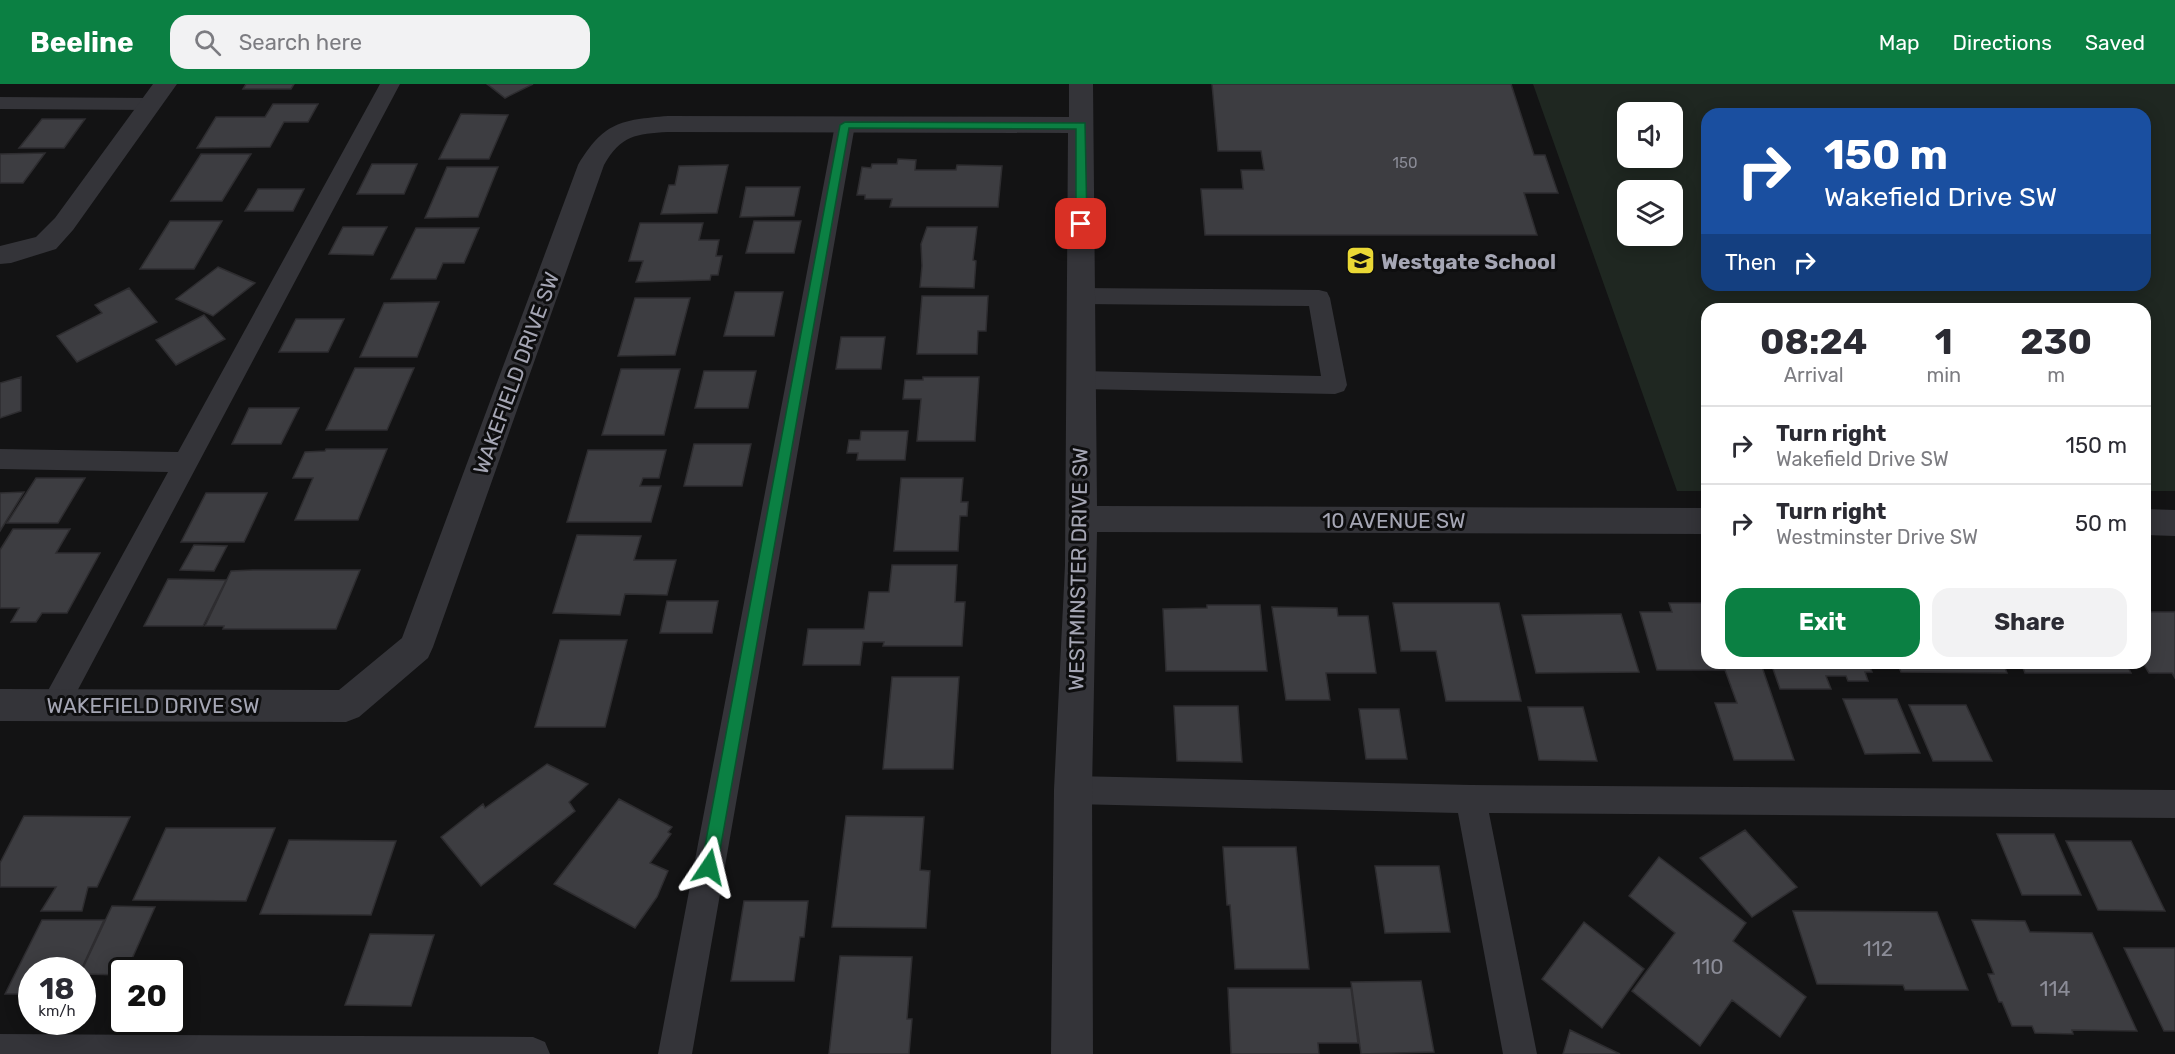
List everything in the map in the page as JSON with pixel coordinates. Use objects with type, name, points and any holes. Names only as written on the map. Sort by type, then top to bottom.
[{"type":"street","name":"WESTMINSTER DRIVE SW","points":[[1072,1054],[1073,790],[1081,519],[1081,84]]},
{"type":"street","points":[[0,255],[11,254],[46,243],[52,237],[78,207],[158,94]]},
{"type":"street","name":"WAKEFIELD DRIVE SW","points":[[0,705],[346,706],[416,647],[591,165],[601,145],[614,134],[637,127],[657,125],[1081,126]]},
{"type":"street","name":"10 AVENUE SW","points":[[1081,519],[1701,521]]},
{"type":"street","points":[[2151,522],[2175,523]]},
{"type":"lane","points":[[54,705],[390,84]]},
{"type":"lane","points":[[0,103],[158,94]]},
{"type":"lane","points":[[675,1054],[845,125]]},
{"type":"lane","points":[[1081,296],[1319,298],[1335,386],[1081,380]]},
{"type":"lane","points":[[0,459],[186,462]]},
{"type":"lane","points":[[1073,790],[1471,799],[2175,804]]},
{"type":"lane","points":[[1471,799],[1520,1054]]},
{"type":"lane","points":[[0,1051],[533,1054]]},
{"type":"shaded area","points":[[1533,84],[2175,84],[2175,491],[2151,491],[2151,303],[1701,303],[1701,491],[1677,491]]},
{"type":"building","points":[[246,84],[294,84],[291,89],[243,89]]},
{"type":"building","points":[[487,84],[533,84],[505,98]]},
{"type":"building","points":[[1212,84],[1511,84],[1534,155],[1545,155],[1558,193],[1524,193],[1537,235],[1205,235],[1201,189],[1243,189],[1241,170],[1264,170],[1261,151],[1218,151]]},
{"type":"building","points":[[273,104],[318,104],[308,122],[284,122],[270,147],[197,148],[216,117],[265,117]]},
{"type":"building","points":[[461,114],[508,115],[489,159],[439,159]]},
{"type":"building","points":[[42,119],[85,119],[64,148],[19,148]]},
{"type":"building","points":[[45,153],[23,183],[0,183],[0,154]]},
{"type":"building","points":[[201,154],[251,154],[222,201],[171,201]]},
{"type":"building","points":[[898,159],[916,160],[915,170],[956,170],[957,165],[1002,166],[998,207],[890,207],[892,199],[865,199],[865,195],[857,195],[862,167],[871,168],[872,164],[897,164]]},
{"type":"building","points":[[372,164],[417,164],[404,194],[357,194]]},
{"type":"building","points":[[728,165],[717,213],[661,214],[669,185],[675,185],[679,166]]},
{"type":"building","points":[[447,167],[498,167],[478,217],[425,218]]},
{"type":"building","points":[[746,187],[800,187],[794,216],[740,217]]},
{"type":"building","points":[[258,189],[304,189],[293,211],[245,211]]},
{"type":"building","points":[[170,221],[222,221],[194,269],[140,269]]},
{"type":"building","points":[[754,221],[801,221],[794,253],[746,253]]},
{"type":"building","points":[[640,223],[703,223],[699,240],[719,240],[716,256],[722,256],[718,275],[711,275],[710,280],[636,282],[643,261],[629,261]]},
{"type":"building","points":[[343,227],[387,227],[373,255],[329,254]]},
{"type":"building","points":[[927,227],[977,227],[973,260],[976,261],[974,288],[920,287],[921,244]]},
{"type":"building","points":[[416,228],[479,228],[464,263],[443,263],[436,279],[391,279]]},
{"type":"building","points":[[218,267],[255,283],[213,316],[176,299]]},
{"type":"building","points":[[129,288],[157,322],[77,362],[57,336],[102,313],[95,305]]},
{"type":"building","points":[[735,292],[783,292],[774,336],[724,336]]},
{"type":"building","points":[[922,296],[988,296],[986,331],[978,331],[977,354],[917,354]]},
{"type":"building","points":[[635,298],[690,298],[675,355],[618,356]]},
{"type":"building","points":[[439,302],[417,357],[360,357],[384,303]]},
{"type":"building","points":[[204,315],[225,339],[176,365],[156,340]]},
{"type":"building","points":[[296,319],[344,319],[328,352],[279,352]]},
{"type":"building","points":[[841,337],[885,337],[881,369],[836,369]]},
{"type":"building","points":[[355,368],[414,368],[387,430],[326,430]]},
{"type":"building","points":[[621,369],[680,369],[664,435],[602,435]]},
{"type":"building","points":[[704,371],[756,371],[748,408],[695,408]]},
{"type":"building","points":[[21,377],[21,411],[0,418],[0,383]]},
{"type":"building","points":[[923,377],[979,377],[975,441],[917,441],[921,399],[903,399],[905,380],[923,380]]},
{"type":"building","points":[[249,408],[299,408],[281,444],[232,444]]},
{"type":"building","points":[[861,431],[908,431],[905,460],[857,460],[858,453],[847,453],[849,440],[860,440]]},
{"type":"building","points":[[694,444],[751,444],[742,486],[684,486]]},
{"type":"building","points":[[326,449],[387,449],[358,520],[295,520],[313,478],[293,478],[305,452],[325,451]]},
{"type":"building","points":[[588,450],[666,450],[659,478],[643,478],[640,486],[661,486],[651,522],[567,522]]},
{"type":"building","points":[[36,478],[85,478],[58,523],[7,523]]},
{"type":"building","points":[[901,478],[963,478],[961,502],[968,502],[967,516],[960,516],[958,551],[894,551]]},
{"type":"building","points":[[24,492],[0,531],[0,493]]},
{"type":"building","points":[[206,493],[267,493],[244,542],[181,542]]},
{"type":"building","points":[[13,529],[70,529],[56,553],[100,553],[67,613],[42,613],[36,622],[11,622],[19,608],[0,608],[0,550]]},
{"type":"building","points":[[577,535],[641,536],[634,560],[676,560],[667,595],[625,594],[620,615],[553,613]]},
{"type":"building","points":[[194,545],[227,546],[214,571],[180,570]]},
{"type":"building","points":[[892,565],[957,565],[955,602],[965,602],[962,646],[883,646],[884,642],[863,642],[860,665],[803,665],[808,629],[864,629],[869,592],[889,592]]},
{"type":"building","points":[[360,570],[336,629],[223,629],[224,626],[205,626],[231,571]]},
{"type":"building","points":[[168,579],[226,580],[203,626],[144,626]]},
{"type":"building","points":[[667,601],[718,601],[712,633],[660,633]]},
{"type":"building","points":[[1393,603],[1499,603],[1521,701],[1446,701],[1436,651],[1401,651]]},
{"type":"building","points":[[1669,603],[1701,603],[1701,669],[1763,669],[1794,760],[1734,760],[1715,703],[1737,703],[1725,670],[1657,670],[1640,612],[1672,612]]},
{"type":"building","points":[[1207,605],[1260,605],[1267,671],[1166,671],[1163,609],[1207,608]]},
{"type":"building","points":[[1272,607],[1337,608],[1338,616],[1368,616],[1376,673],[1326,673],[1330,700],[1286,700]]},
{"type":"building","points":[[2151,612],[2175,612],[2175,678],[2172,673],[2149,673],[2147,669],[2151,669]]},
{"type":"building","points":[[1621,614],[1639,672],[1536,673],[1522,615]]},
{"type":"building","points":[[560,640],[627,640],[605,727],[535,727]]},
{"type":"building","points":[[1773,669],[1871,669],[1872,672],[1865,672],[1868,681],[1848,681],[1846,676],[1826,676],[1831,689],[1780,689]]},
{"type":"building","points":[[1900,669],[2005,669],[2007,673],[1901,672]]},
{"type":"building","points":[[2023,669],[2129,669],[2131,673],[2025,673]]},
{"type":"building","points":[[892,677],[959,677],[953,769],[883,769]]},
{"type":"building","points":[[1843,699],[1897,699],[1920,753],[1865,754]]},
{"type":"building","points":[[1909,705],[1966,705],[1992,761],[1933,761]]},
{"type":"building","points":[[1174,706],[1238,706],[1242,762],[1177,761]]},
{"type":"building","points":[[1528,707],[1583,707],[1597,761],[1539,760]]},
{"type":"building","points":[[1359,709],[1399,709],[1407,759],[1366,759]]},
{"type":"building","points":[[547,764],[588,784],[569,802],[575,811],[481,886],[441,837],[483,804],[485,808]]},
{"type":"building","points":[[619,799],[672,827],[668,832],[671,834],[650,863],[668,871],[657,897],[635,928],[554,884]]},
{"type":"building","points":[[24,816],[130,817],[97,887],[88,887],[82,911],[41,911],[56,887],[0,887],[0,863]]},
{"type":"building","points":[[846,816],[924,817],[920,870],[930,871],[926,928],[832,927]]},
{"type":"building","points":[[166,828],[275,828],[246,901],[133,900]]},
{"type":"building","points":[[1745,830],[1797,887],[1752,917],[1700,858]]},
{"type":"building","points":[[1997,834],[2054,834],[2081,895],[2022,895]]},
{"type":"building","points":[[289,840],[396,841],[371,915],[260,914]]},
{"type":"building","points":[[2066,841],[2131,841],[2165,911],[2098,910]]},
{"type":"building","points":[[1223,847],[1296,847],[1309,969],[1235,969]]},
{"type":"building","points":[[1659,857],[1746,923],[1733,941],[1806,997],[1780,1037],[1732,1000],[1700,1046],[1632,991],[1675,933],[1629,896]]},
{"type":"building","points":[[1375,866],[1439,866],[1450,932],[1385,933]]},
{"type":"building","points":[[744,901],[808,901],[804,937],[800,937],[794,981],[731,981]]},
{"type":"building","points":[[112,906],[155,907],[133,957],[108,957],[108,975],[96,974],[96,957],[88,957]]},
{"type":"building","points":[[1793,911],[1937,912],[1968,990],[1905,990],[1903,985],[1817,984]]},
{"type":"building","points":[[42,920],[104,920],[87,957],[24,957]]},
{"type":"building","points":[[1972,920],[2025,921],[2030,932],[2092,933],[2137,1031],[2072,1030],[2073,1034],[2035,1033],[2032,1026],[2012,1026],[1988,974],[1994,974]]},
{"type":"building","points":[[1584,922],[1644,969],[1602,1028],[1542,979]]},
{"type":"building","points":[[370,934],[434,935],[411,1006],[345,1005]]},
{"type":"building","points":[[2124,948],[2175,948],[2175,1031],[2164,1031]]},
{"type":"building","points":[[840,956],[912,957],[907,1019],[912,1019],[909,1054],[829,1054]]},
{"type":"building","points":[[18,968],[18,994],[5,994]]},
{"type":"building","points":[[1421,981],[1434,1052],[1361,1054],[1351,982]]},
{"type":"building","points":[[1228,988],[1351,988],[1358,1043],[1318,1043],[1319,1054],[1231,1054]]},
{"type":"building","points":[[1570,1030],[1620,1054],[1563,1054]]},
{"type":"place","name":"Westgate School","points":[[1360,261]]},
{"type":"route","points":[[709,867],[845,125],[1081,126],[1081,224]]}]
